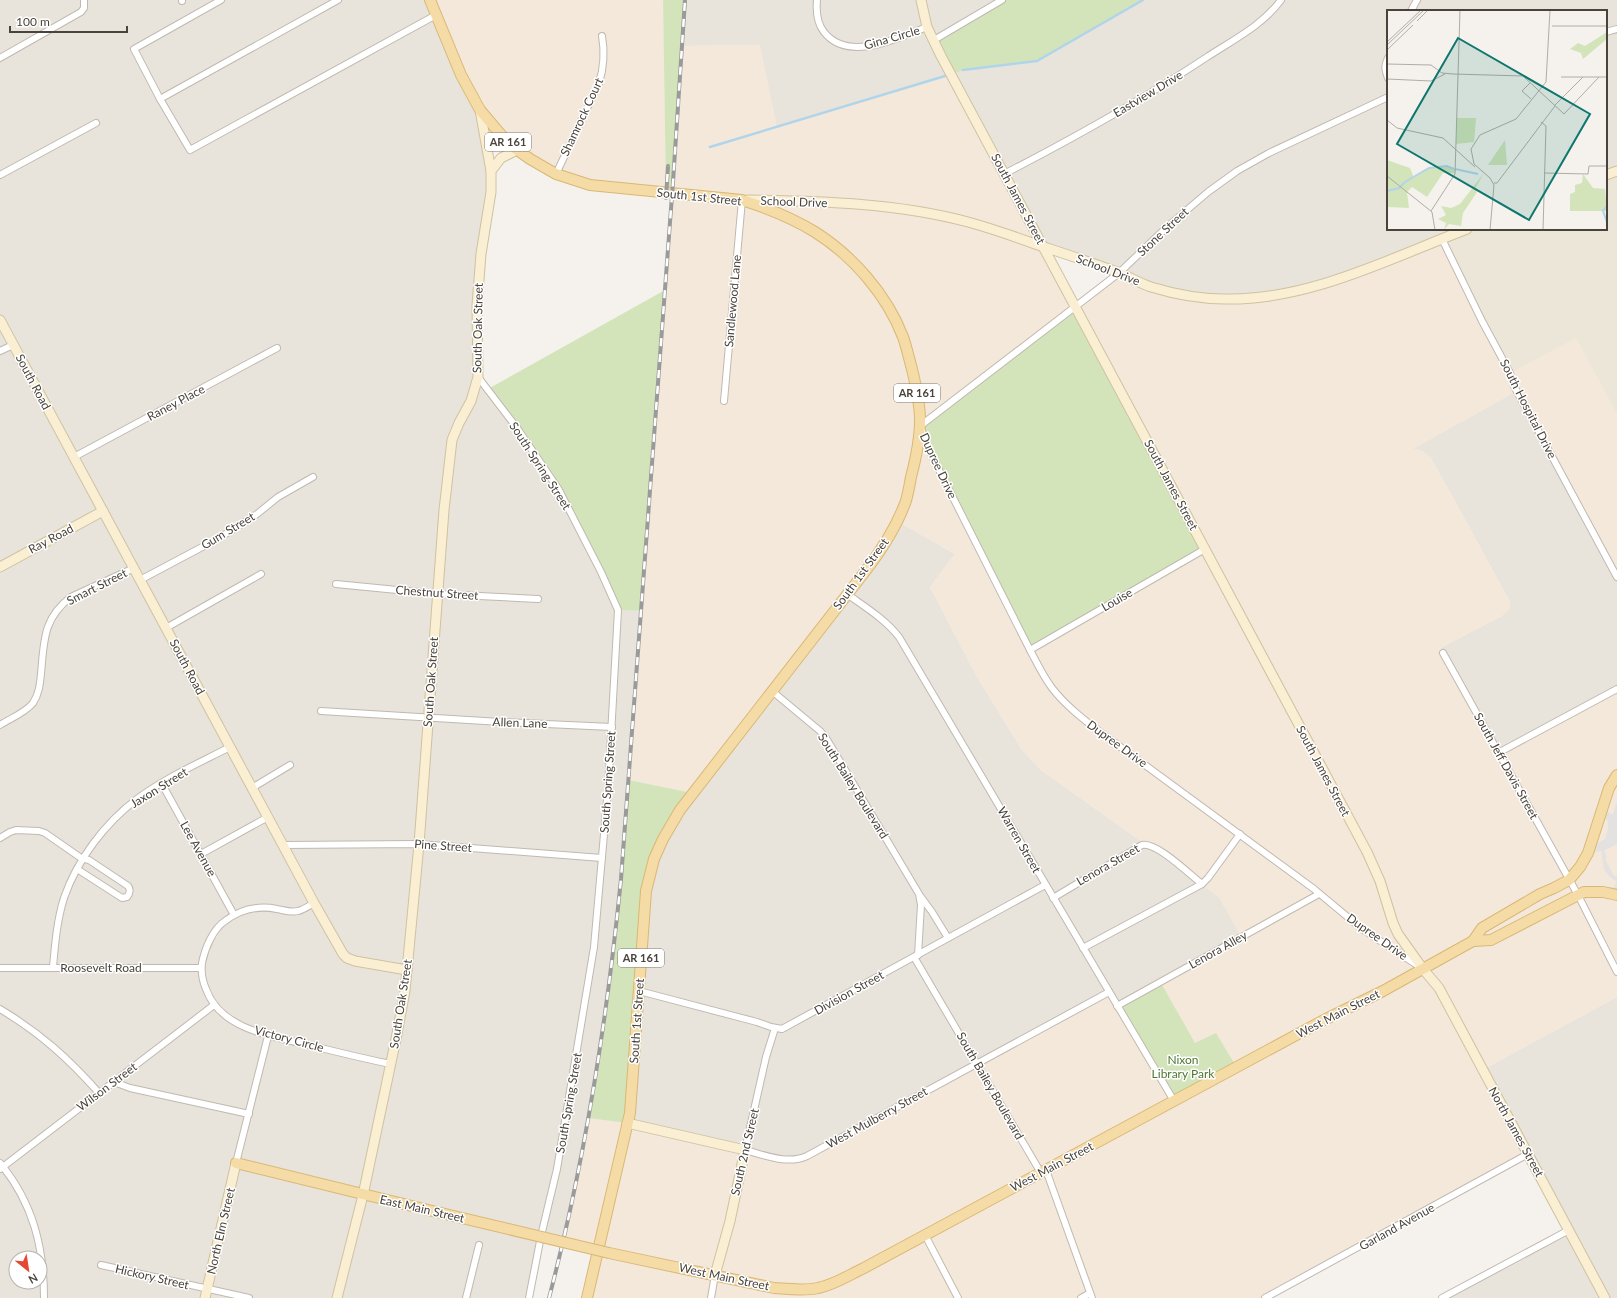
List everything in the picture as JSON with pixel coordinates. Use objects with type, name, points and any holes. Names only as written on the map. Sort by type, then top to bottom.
[{"type":"main road","name":"South 1st Street","points":[[430,0],[461,75],[480,110],[499,133],[517,150],[556,174],[578,182],[602,187],[742,200],[783,215],[816,232],[852,262],[868,280],[891,311],[903,337],[919,400],[920,426],[917,456],[904,506],[893,530],[881,550],[680,810],[660,844],[654,859],[646,891],[632,1091],[627,1123],[587,1298]]},
{"type":"main road","points":[[1569,880],[1580,867],[1588,853],[1609,788],[1617,775]]},
{"type":"main road","name":"West Main Street","points":[[609,1253],[774,1288],[800,1289],[817,1288],[828,1285],[864,1268],[1423,969],[1473,941],[1482,928],[1540,894],[1569,880]]},
{"type":"main road","name":"West Main Street","points":[[1473,941],[1491,940],[1578,895],[1593,891],[1617,895]]},
{"type":"main road","name":"East Main Street","points":[[236,1163],[424,1210],[609,1253]]},
{"type":"street","points":[[0,58],[81,12],[84,8],[84,0]]},
{"type":"street","points":[[221,0],[134,49],[160,99],[190,150],[436,15]]},
{"type":"street","points":[[160,99],[338,0]]},
{"type":"street","name":"Gina Circle","points":[[817,0],[817,16],[822,30],[832,40],[849,47],[859,47],[886,42],[927,27]]},
{"type":"street","name":"South James Street","points":[[921,0],[927,27],[1004,174],[1367,852],[1380,881],[1398,934],[1423,969]]},
{"type":"street","points":[[934,40],[1002,0]]},
{"type":"street","name":"Eastview Drive","points":[[1004,174],[1103,122],[1178,76],[1251,29],[1274,10],[1281,0]]},
{"type":"street","points":[[1412,10],[1417,0]]},
{"type":"street","points":[[1607,32],[1617,29]]},
{"type":"street","name":"Shamrock Court","points":[[556,174],[599,83],[603,70],[604,59],[602,36]]},
{"type":"street","points":[[1387,60],[1385,71],[1387,76]]},
{"type":"street","name":"Stone Street","points":[[920,426],[1119,273],[1167,227],[1208,192],[1247,165],[1387,97]]},
{"type":"street","name":"South Oak Street","points":[[337,1298],[363,1195],[391,1064],[407,970],[419,844],[444,510],[452,440],[471,401],[478,377],[476,313],[481,254],[491,192],[491,171],[480,110]]},
{"type":"street","points":[[0,175],[96,123]]},
{"type":"street","points":[[491,171],[501,158],[517,150]]},
{"type":"street","points":[[1607,175],[1617,171]]},
{"type":"street","name":"School Drive","points":[[742,200],[804,201],[875,207],[923,213],[968,222],[1119,273],[1150,286],[1176,293],[1214,299],[1270,296],[1319,285],[1446,235],[1464,230]]},
{"type":"street","name":"Sandlewood Lane","points":[[724,401],[742,200]]},
{"type":"street","name":"South Hospital Drive","points":[[1446,235],[1482,320],[1510,373],[1514,386],[1617,577]]},
{"type":"street","name":"South Road","points":[[0,320],[314,903],[343,954],[347,958],[355,961],[407,970]]},
{"type":"street","points":[[0,351],[13,345]]},
{"type":"street","name":"Raney Place","points":[[74,457],[277,348]]},
{"type":"street","name":"South Spring Street","points":[[478,377],[517,428],[558,490],[601,572],[618,610],[612,727],[594,947],[558,1169],[541,1236],[530,1298]]},
{"type":"street","name":"Dupree Drive","points":[[920,426],[932,456],[1030,650],[1053,688],[1079,715],[1320,894],[1362,929],[1423,969]]},
{"type":"street","name":"Gum Street","points":[[140,580],[222,537],[257,514],[278,497],[312,477]]},
{"type":"street","name":"Ray Road","points":[[0,567],[103,511]]},
{"type":"street","name":"Louise","points":[[1030,650],[1205,549]]},
{"type":"street","name":"Smart Street","points":[[0,725],[27,709],[37,695],[40,687],[44,636],[55,612],[62,604],[71,598],[134,568]]},
{"type":"street","points":[[166,628],[261,574]]},
{"type":"street","name":"Chestnut Street","points":[[336,584],[438,594],[538,599]]},
{"type":"street","name":"Warren Street","points":[[847,594],[882,619],[899,637],[1116,1006],[1174,1101]]},
{"type":"street","name":"South Jeff Davis Street","points":[[1443,652],[1578,895],[1617,972]]},
{"type":"street","points":[[1498,753],[1617,689]]},
{"type":"street","name":"South Bailey Boulevard","points":[[772,691],[820,731],[826,738],[918,894],[932,912],[948,938]]},
{"type":"street","name":"Allen Lane","points":[[321,711],[612,727]]},
{"type":"street","name":"Jaxon Street","points":[[53,967],[58,924],[64,900],[77,869],[106,829],[137,799],[230,747]]},
{"type":"street","points":[[252,788],[290,765]]},
{"type":"street","name":"Lee Avenue","points":[[162,784],[234,915]]},
{"type":"street","points":[[201,854],[268,817]]},
{"type":"street","points":[[0,838],[16,830],[38,831],[45,833],[83,859],[89,860],[128,886],[130,889],[130,894],[127,897],[122,898],[77,869]]},
{"type":"street","points":[[1083,948],[1202,884],[1240,834]]},
{"type":"street","name":"Pine Street","points":[[283,845],[419,844],[602,858]]},
{"type":"street","name":"Lenora Street","points":[[1053,898],[1146,844],[1163,853],[1202,884]]},
{"type":"street","name":"Division Street","points":[[775,1028],[782,1029],[788,1027],[1045,885]]},
{"type":"street","name":"South Bailey Boulevard","points":[[918,894],[921,904],[916,956],[977,1063],[1044,1172],[1091,1296]]},
{"type":"street","name":"Lenora Alley","points":[[1116,1006],[1320,894]]},
{"type":"street","name":"Victory Circle","points":[[314,903],[298,911],[259,907],[246,910],[224,921],[209,943],[203,957],[201,968],[207,993],[214,1005],[236,1023],[268,1036],[391,1064]]},
{"type":"street","name":"Roosevelt Road","points":[[0,968],[201,968]]},
{"type":"street","name":"North James Street","points":[[1423,969],[1439,988],[1606,1298]]},
{"type":"street","points":[[639,991],[775,1028]]},
{"type":"street","name":"West Mulberry Street","points":[[627,1123],[788,1160],[802,1158],[1108,992]]},
{"type":"street","name":"Wilson Street","points":[[1,1166],[214,1005]]},
{"type":"street","points":[[0,1009],[33,1030],[58,1049],[99,1093]]},
{"type":"street","name":"South 2nd Street","points":[[715,1275],[730,1221],[766,1057],[775,1028]]},
{"type":"street","points":[[236,1163],[268,1036]]},
{"type":"street","points":[[114,1082],[130,1088],[249,1114]]},
{"type":"street","name":"Garland Avenue","points":[[1265,1298],[1528,1154]]},
{"type":"street","name":"North Elm Street","points":[[206,1294],[236,1163]]},
{"type":"street","points":[[1,1166],[25,1201],[38,1236],[42,1255],[44,1298]]},
{"type":"street","points":[[1442,1298],[1569,1230]]},
{"type":"street","points":[[925,1235],[958,1298]]},
{"type":"street","points":[[466,1298],[479,1245]]},
{"type":"street","name":"Hickory Street","points":[[101,1265],[206,1294],[249,1298]]},
{"type":"street","points":[[711,1298],[715,1275]]},
{"type":"street","points":[[1081,1298],[1091,1296]]},
{"type":"shaded area","points":[[0,0],[430,0],[480,110],[491,171],[481,254],[478,377],[559,490],[618,610],[641,611],[621,879],[608,998],[599,1057],[563,1243],[541,1238],[529,1298],[0,1298]]},
{"type":"shaded area","points":[[430,0],[663,0],[666,194],[602,187],[543,167],[488,121]]},
{"type":"shaded area","points":[[685,0],[1002,0],[964,70],[1037,61],[1143,0],[1617,0],[1617,171],[1607,175],[1607,10],[1387,10],[1387,230],[1464,230],[1342,278],[1244,298],[1176,293],[1043,247],[951,74],[776,127],[759,45],[682,46]]},
{"type":"shaded area","points":[[760,45],[777,127],[951,74],[1076,306],[1119,273],[1150,286],[1214,299],[1296,291],[1442,239],[1576,337],[1617,414],[1617,577],[1517,391],[1413,449],[1420,450],[1430,457],[1510,602],[1510,609],[1502,616],[1440,648],[1498,752],[1617,689],[1617,997],[1482,1070],[1528,1154],[1265,1298],[1092,1298],[1090,1293],[1081,1298],[588,1298],[599,1251],[563,1243],[588,1118],[627,1123],[683,1137],[797,1159],[1109,992],[1116,1005],[1241,937],[1219,897],[1041,770],[1022,750],[977,677],[930,587],[955,554],[897,521],[692,793],[629,780],[671,206],[672,158],[682,46]]},
{"type":"shaded area","points":[[1617,171],[1617,414],[1576,338],[1510,373],[1442,239],[1464,230],[1607,230],[1607,175]]},
{"type":"shaded area","points":[[1517,391],[1617,577],[1617,689],[1498,753],[1440,648],[1502,616],[1510,602],[1430,457],[1420,450],[1412,449]]},
{"type":"shaded area","points":[[897,521],[955,554],[930,587],[977,677],[1022,750],[1041,770],[1219,897],[1242,937],[1117,1007],[807,1156],[788,1160],[627,1123],[645,902],[663,839]]},
{"type":"shaded area","points":[[1617,801],[1617,844],[1604,851],[1607,857],[1605,859],[1614,876],[1617,876],[1617,882],[1609,876],[1604,869],[1601,851],[1592,855],[1595,845],[1605,839],[1608,829],[1608,821],[1606,819],[1604,821],[1607,808],[1609,813],[1613,814]]},
{"type":"shaded area","points":[[1617,882],[1617,890],[1611,888],[1614,887]]},
{"type":"shaded area","points":[[1617,997],[1617,1298],[1442,1298],[1569,1230],[1482,1070]]},
{"type":"green space","points":[[663,0],[685,0],[671,194],[666,194]]},
{"type":"green space","points":[[1002,0],[1143,0],[1037,61],[964,70],[951,74],[934,40]]},
{"type":"green space","points":[[665,290],[641,611],[618,610],[559,490],[488,389]]},
{"type":"green space","points":[[1076,306],[1205,549],[1030,650],[920,426]]},
{"type":"green space","points":[[629,780],[692,793],[654,859],[627,1123],[588,1118],[608,998],[616,939]]},
{"type":"green space","name":"Nixon Library Park","points":[[1161,983],[1195,1043],[1216,1033],[1237,1068],[1174,1101],[1117,1007]]},
{"type":"waterway","points":[[963,70],[1037,61],[1143,0]]},
{"type":"waterway","points":[[710,147],[945,76]]},
{"type":"railway","points":[[549,1298],[573,1195],[593,1090],[609,985],[621,879],[673,182],[685,0]]},
{"type":"railway","points":[[666,198],[668,166]]}]
